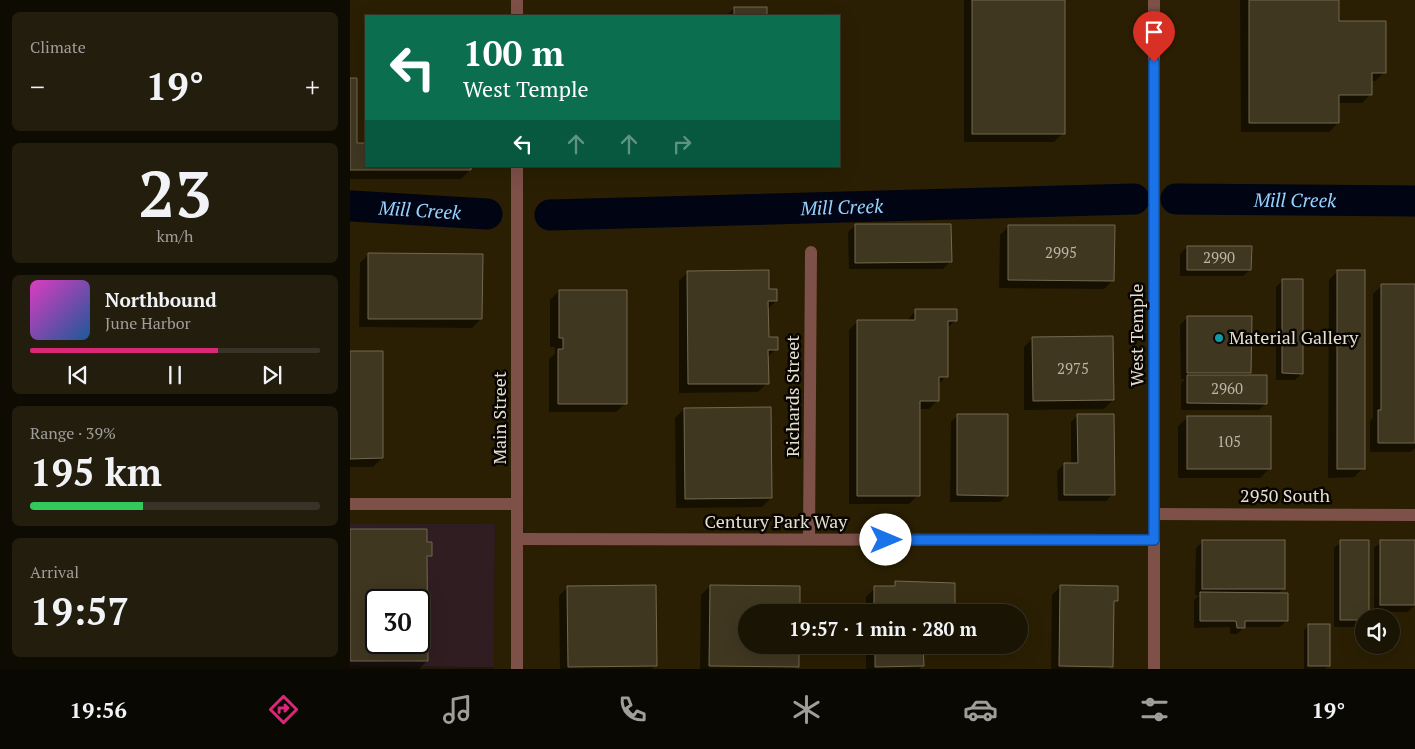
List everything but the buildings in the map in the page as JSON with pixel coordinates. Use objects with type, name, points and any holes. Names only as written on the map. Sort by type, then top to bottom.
[{"type":"street","points":[[517,0],[517,15]]},
{"type":"street","name":"West Temple","points":[[1154,0],[1154,669]]},
{"type":"street","name":"Main Street","points":[[517,167],[518,669]]},
{"type":"street","name":"Richards Street","points":[[810,540],[811,252]]},
{"type":"street","points":[[350,504],[517,504]]},
{"type":"street","name":"2950 South","points":[[1154,514],[1415,515]]},
{"type":"street","name":"Century Park Way","points":[[517,539],[1154,540]]},
{"type":"shaded area","points":[[350,0],[1415,0],[1415,669],[494,669],[495,524],[350,523]]},
{"type":"shaded area","points":[[350,523],[495,524],[494,667],[350,666]]},
{"type":"waterway","name":"Mill Creek","points":[[550,215],[1134,199]]},
{"type":"waterway","name":"Mill Creek","points":[[1176,199],[1415,201]]},
{"type":"waterway","name":"Mill Creek","points":[[352,206],[487,214]]},
{"type":"place","name":"Material Gallery","points":[[1219,338]]},
{"type":"route","points":[[886,540],[1154,540],[1154,62]]}]
